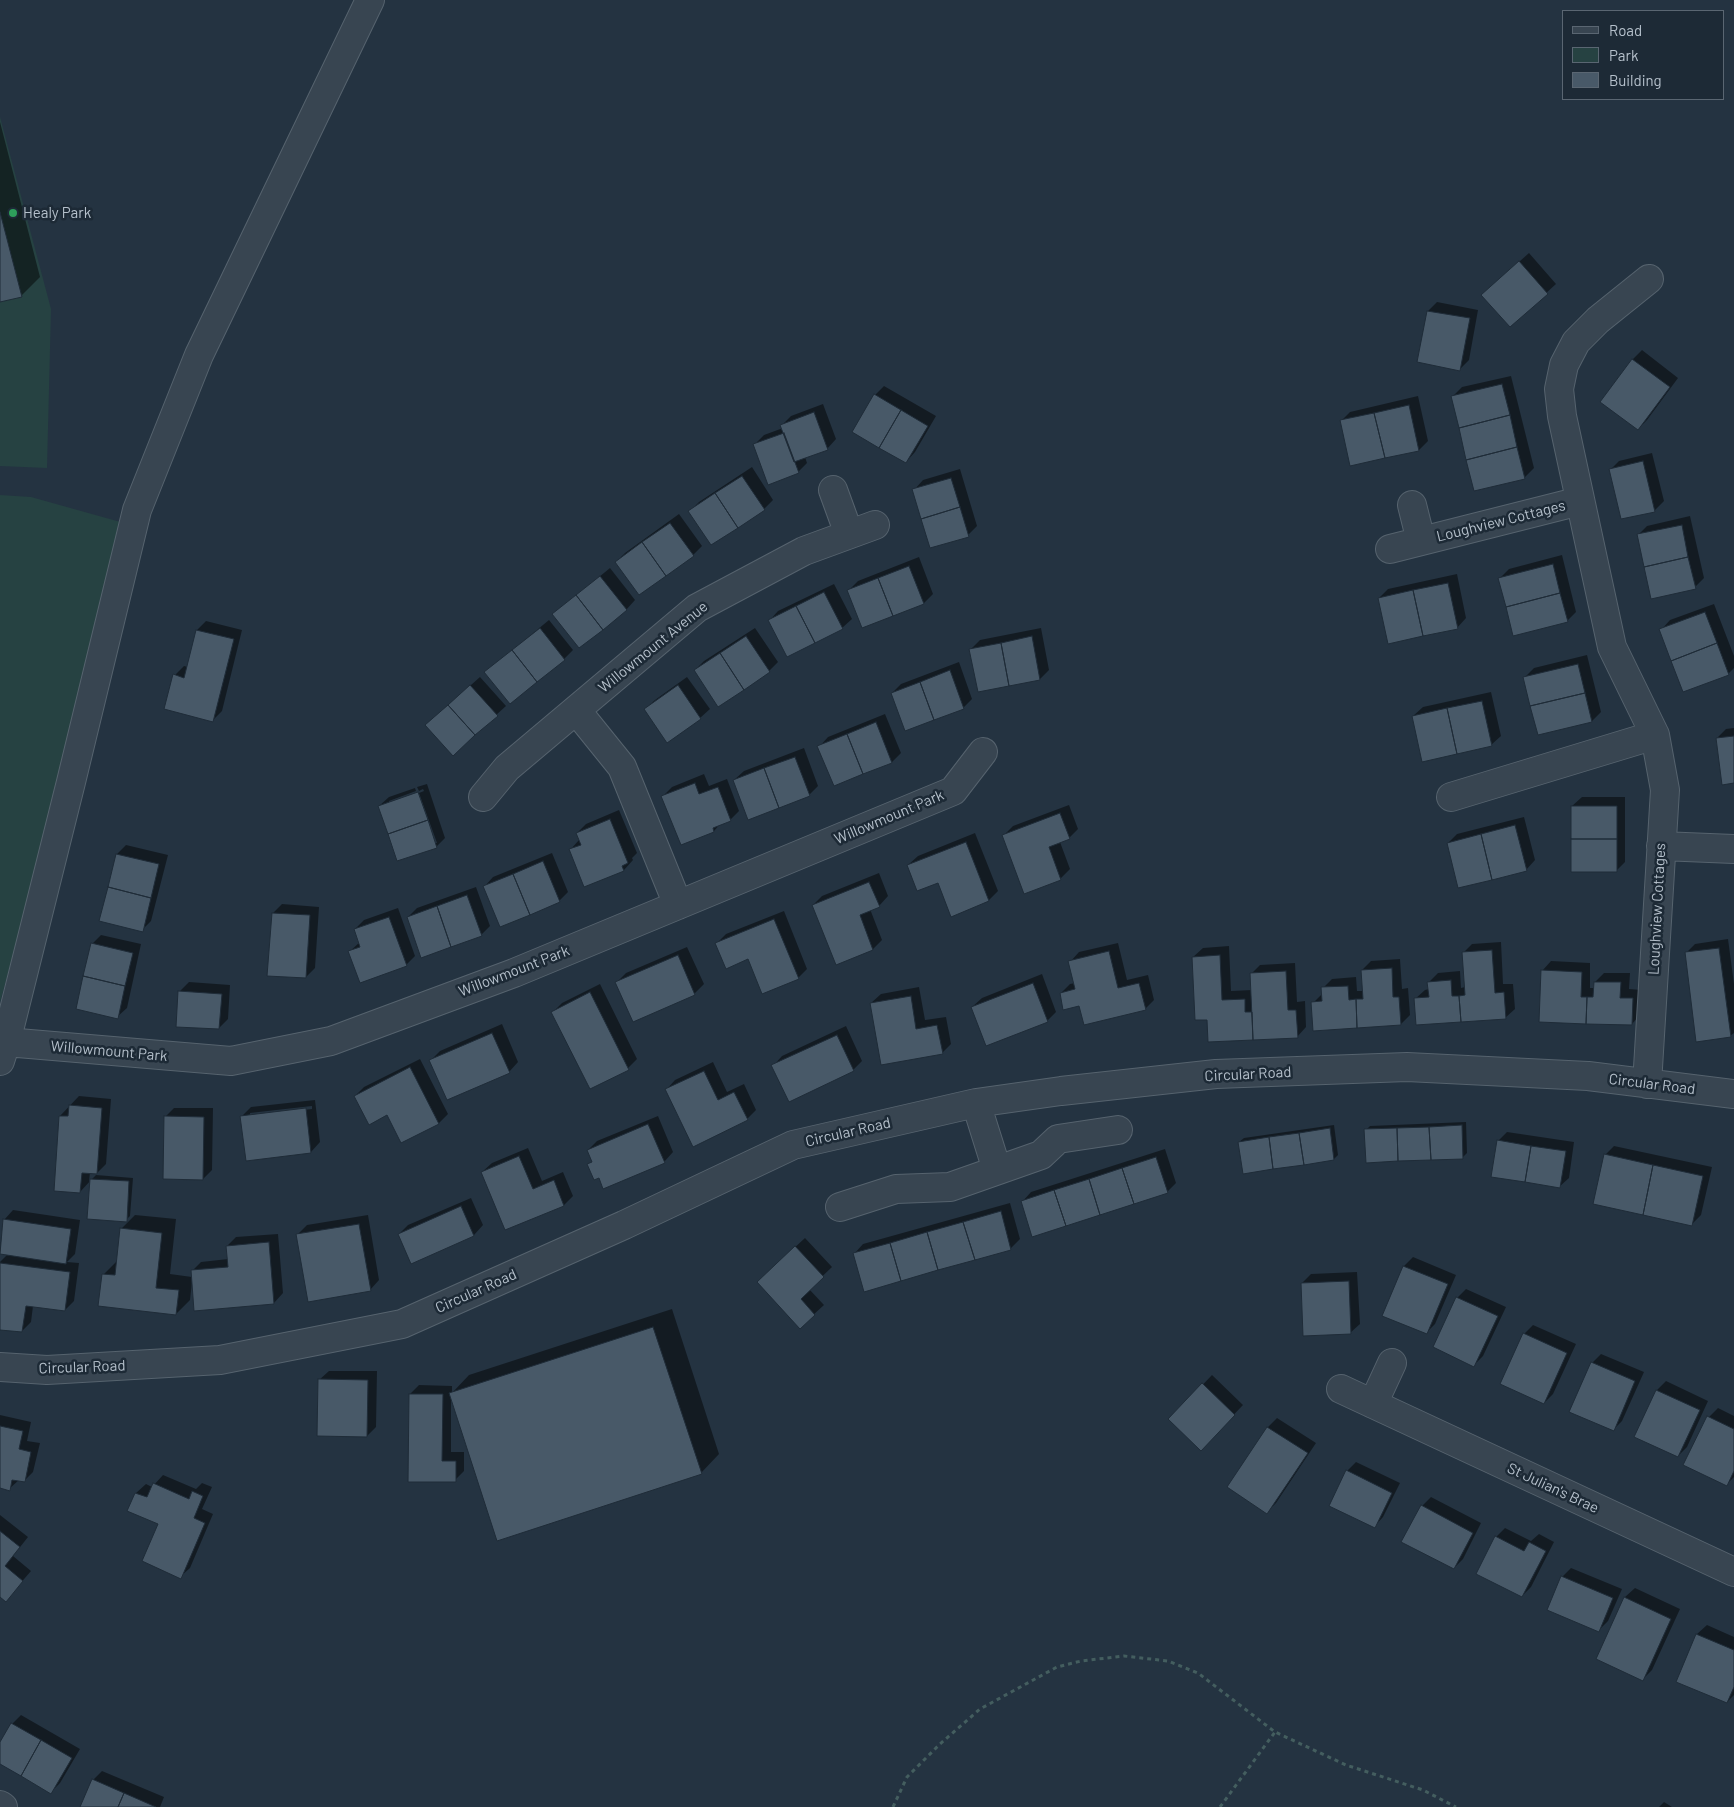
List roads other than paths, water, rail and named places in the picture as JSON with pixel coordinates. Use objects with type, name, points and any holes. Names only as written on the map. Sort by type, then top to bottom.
[{"type":"street","points":[[3,1052],[137,510],[200,356],[370,0]]},
{"type":"street","name":"Loughview Cottages","points":[[1647,1084],[1665,790],[1655,735],[1612,647],[1562,416],[1560,389],[1564,365],[1576,342],[1598,320],[1650,279]]},
{"type":"street","points":[[833,490],[849,534]]},
{"type":"street","name":"Loughview Cottages","points":[[1390,549],[1580,501]]},
{"type":"street","name":"Loughview Cottages","points":[[1412,505],[1421,541]]},
{"type":"street","name":"Willowmount Avenue","points":[[483,797],[507,768],[697,608],[804,551],[875,525]]},
{"type":"street","points":[[576,710],[622,767],[678,904]]},
{"type":"street","points":[[1451,797],[1655,735]]},
{"type":"street","name":"Willowmount Park","points":[[3,1052],[231,1061],[330,1041],[514,973],[953,790],[983,752]]},
{"type":"street","points":[[1661,846],[1734,849]]},
{"type":"street","name":"Circular Road","points":[[0,1367],[47,1370],[220,1360],[402,1324],[624,1225],[793,1145],[976,1103],[1061,1091],[1216,1074],[1407,1067],[1588,1076],[1734,1094]]},
{"type":"street","points":[[976,1103],[997,1170]]},
{"type":"street","points":[[840,1207],[896,1189],[950,1187],[1041,1155],[1058,1139],[1118,1130]]},
{"type":"street","points":[[1373,1404],[1392,1363]]},
{"type":"street","name":"St Julian's Brae","points":[[1341,1389],[1734,1572]]},
{"type":"place","name":"Healy Park","points":[[13,213]]}]
